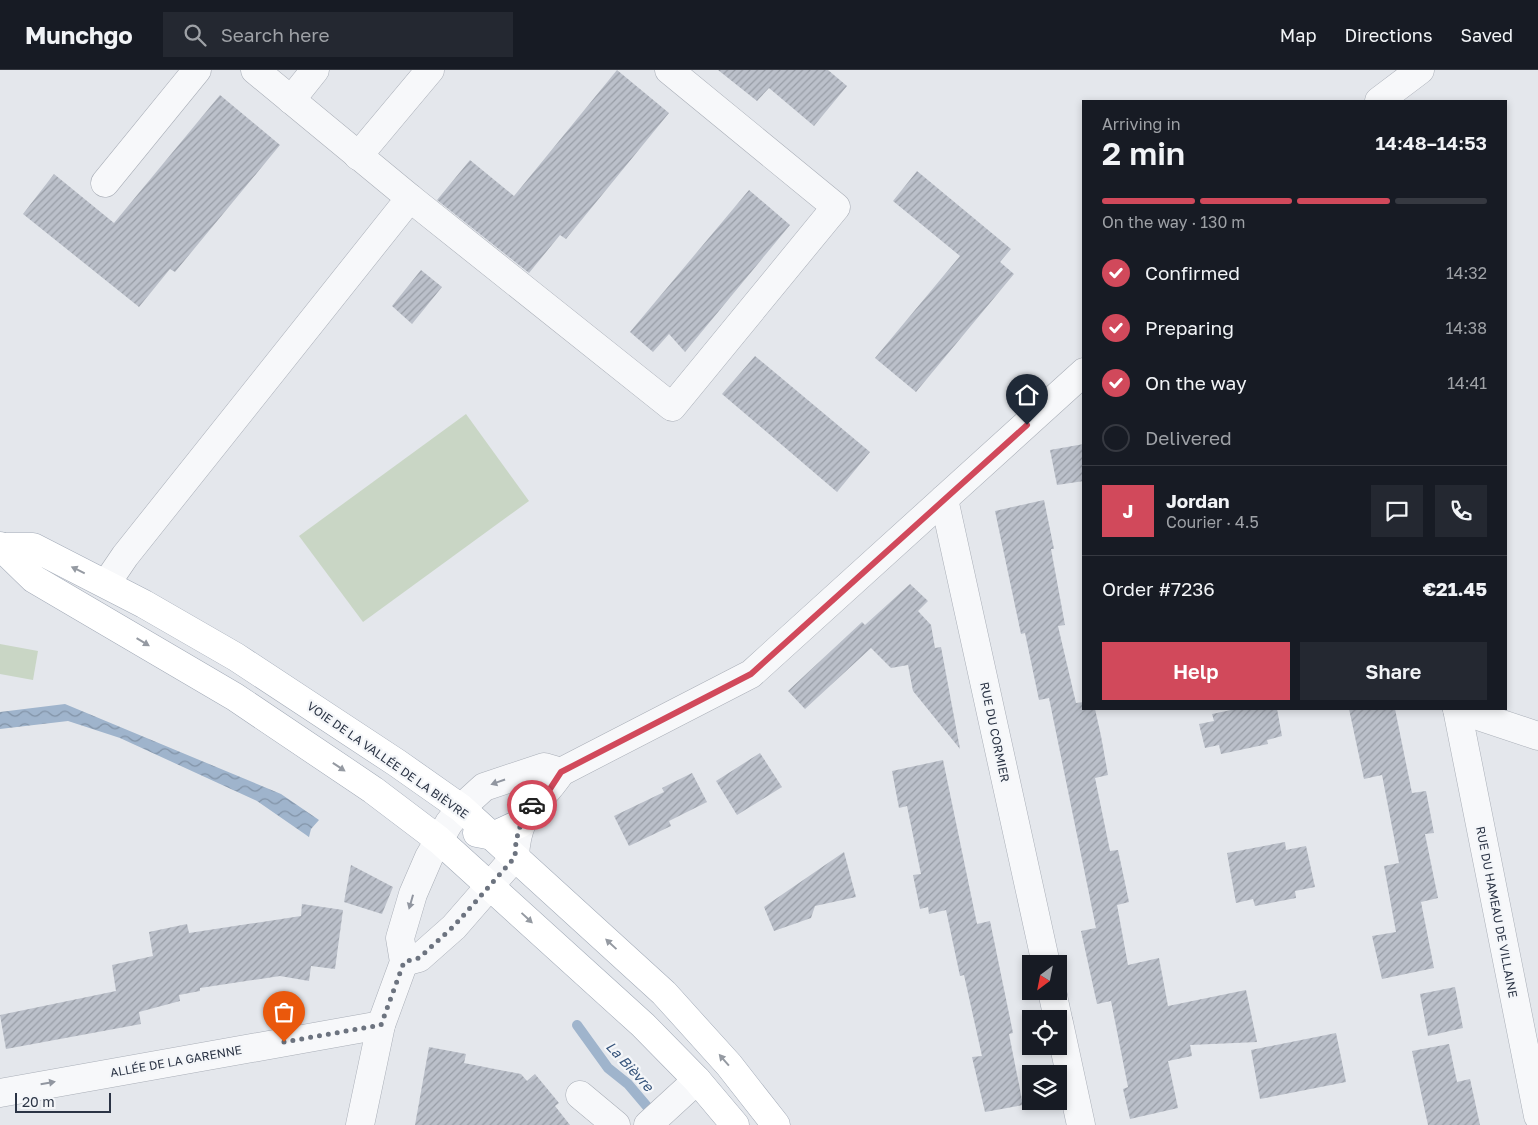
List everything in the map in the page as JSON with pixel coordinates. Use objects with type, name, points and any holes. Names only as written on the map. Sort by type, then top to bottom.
[{"type":"main road","name":"VOIE DE LA VALLÉE DE LA BIÈVRE","points":[[1,546],[32,547],[106,584],[236,658],[390,758],[444,832]]},
{"type":"main road","name":"VOIE DE LA VALLÉE DE LA BIÈVRE","points":[[1,546],[34,579],[235,697],[373,790],[444,832],[492,836],[503,872],[636,1018],[698,1080],[735,1125]]},
{"type":"main road","points":[[492,836],[521,823]]},
{"type":"main road","points":[[444,832],[503,872]]},
{"type":"main road","name":"VOIE DE LA VALLÉE DE LA BIÈVRE","points":[[503,872],[664,994],[728,1065],[775,1125]]},
{"type":"street","points":[[106,183],[197,70]]},
{"type":"street","points":[[255,70],[358,156],[672,407],[836,207],[669,70]]},
{"type":"street","points":[[291,100],[315,70]]},
{"type":"street","points":[[358,156],[430,70]]},
{"type":"street","points":[[1380,100],[1420,70]]},
{"type":"street","points":[[106,584],[125,556],[410,198]]},
{"type":"street","points":[[404,962],[419,958],[454,926],[503,872],[516,841],[521,823],[531,806],[548,792],[561,772],[751,674],[1082,374]]},
{"type":"street","name":"RUE DU CORMIER","points":[[944,500],[1044,955]]},
{"type":"street","name":"RUE DU HAMEAU DE VILLAINE","points":[[1457,710],[1538,1116]]},
{"type":"street","points":[[1460,710],[1538,736]]},
{"type":"street","points":[[360,1125],[381,1025],[404,962],[400,938],[413,894],[444,832],[484,787],[544,767],[561,772]]},
{"type":"street","name":"ALLÉE DE LA GARENNE","points":[[0,1092],[381,1025]]},
{"type":"street","points":[[1066,1055],[1081,1125]]},
{"type":"street","points":[[657,1117],[698,1080]]},
{"type":"street","points":[[580,1095],[616,1125]]},
{"type":"green space","points":[[466,414],[529,501],[363,622],[299,536]]},
{"type":"green space","points":[[0,644],[38,651],[33,680],[0,674]]},
{"type":"water","points":[[65,704],[281,794],[319,820],[311,829],[309,837],[257,801],[120,738],[68,721],[0,729],[0,712]]},
{"type":"building","points":[[617,70],[669,113],[566,239],[560,235],[529,273],[437,200],[470,160],[514,196]]},
{"type":"building","points":[[718,70],[828,70],[847,86],[814,126],[769,88],[757,101]]},
{"type":"building","points":[[220,95],[280,145],[175,272],[170,269],[139,307],[23,214],[54,174],[114,223]]},
{"type":"building","points":[[917,171],[1011,249],[1000,262],[1014,274],[916,392],[875,358],[960,256],[893,201]]},
{"type":"building","points":[[749,190],[790,225],[685,352],[669,334],[653,352],[630,332]]},
{"type":"building","points":[[421,270],[442,287],[412,324],[392,306]]},
{"type":"building","points":[[755,356],[870,452],[837,492],[722,394]]},
{"type":"building","points":[[1082,444],[1082,481],[1057,485],[1050,450]]},
{"type":"building","points":[[1044,500],[1054,549],[1051,549],[1065,625],[1058,626],[1076,703],[1082,702],[1082,710],[1095,710],[1101,736],[1108,775],[1095,778],[1110,851],[1118,850],[1129,902],[1117,905],[1128,965],[1159,958],[1168,1006],[1246,990],[1257,1042],[1190,1045],[1192,1056],[1168,1061],[1178,1108],[1130,1119],[1123,1089],[1128,1087],[1111,1001],[1097,1004],[1081,931],[1096,928],[1049,698],[1039,700],[1025,633],[1021,634],[995,511]]},
{"type":"building","points":[[910,584],[928,601],[918,611],[931,625],[935,648],[941,647],[960,749],[913,691],[908,665],[891,668],[871,648],[805,709],[788,691],[862,622],[865,625]]},
{"type":"building","points":[[1231,710],[1277,710],[1282,736],[1267,740],[1268,744],[1221,754],[1219,745],[1205,748],[1199,724],[1214,721],[1212,714]]},
{"type":"building","points":[[1349,710],[1395,710],[1412,793],[1426,791],[1434,833],[1425,834],[1438,898],[1421,902],[1434,968],[1382,979],[1372,936],[1396,932],[1384,866],[1399,863],[1382,775],[1364,779]]},
{"type":"building","points":[[760,753],[782,787],[737,815],[716,781]]},
{"type":"building","points":[[943,760],[977,924],[990,921],[1013,1033],[1009,1034],[1022,1105],[985,1112],[972,1057],[982,1056],[964,975],[960,976],[946,910],[929,914],[928,907],[920,909],[913,875],[921,874],[907,806],[899,808],[892,771]]},
{"type":"building","points":[[692,773],[707,802],[669,821],[671,826],[629,846],[614,816],[664,792],[662,788]]},
{"type":"building","points":[[1285,842],[1286,850],[1306,846],[1315,887],[1295,891],[1296,898],[1255,906],[1253,899],[1236,903],[1227,853]]},
{"type":"building","points":[[844,852],[856,897],[815,906],[811,918],[774,931],[764,907]]},
{"type":"building","points":[[351,865],[393,887],[382,914],[344,902]]},
{"type":"building","points":[[302,904],[343,910],[335,969],[311,966],[309,981],[280,976],[200,988],[200,991],[179,995],[180,1001],[139,1012],[141,1024],[6,1049],[0,1015],[116,991],[112,965],[153,956],[149,932],[187,924],[189,933],[301,916]]},
{"type":"building","points":[[1455,987],[1463,1028],[1428,1036],[1420,994]]},
{"type":"building","points":[[1336,1033],[1346,1082],[1260,1099],[1251,1050]]},
{"type":"building","points":[[1449,1044],[1457,1082],[1470,1079],[1480,1125],[1428,1125],[1412,1051]]},
{"type":"building","points":[[429,1047],[466,1054],[464,1063],[521,1074],[527,1081],[535,1074],[559,1103],[555,1106],[570,1125],[415,1125]]},
{"type":"waterway","name":"La Bièvre","points":[[577,1025],[608,1068],[628,1084],[656,1117]]},
{"type":"way so far","points":[[284,1042],[381,1025],[404,962],[419,958],[468,913],[515,857],[516,841],[521,823],[532,805]]},
{"type":"route","points":[[532,805],[548,792],[561,772],[751,674],[1027,425]]}]
